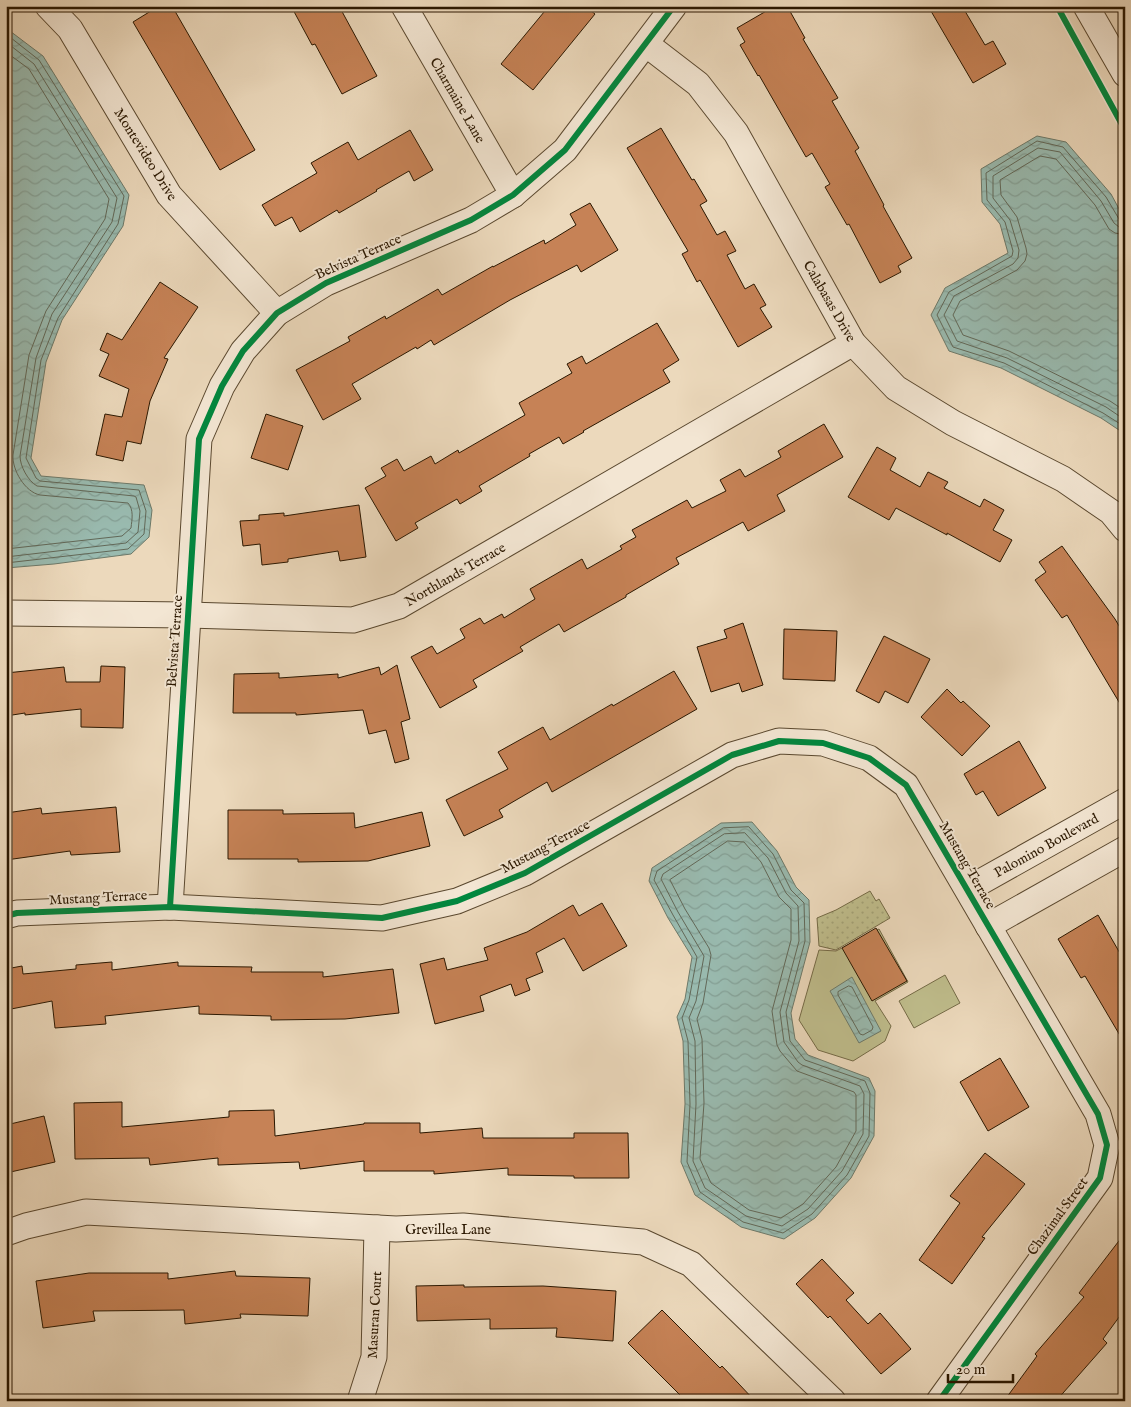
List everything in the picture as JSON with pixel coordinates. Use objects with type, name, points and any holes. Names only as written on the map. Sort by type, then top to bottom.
[{"type":"street","name":"Montevideo Drive","points":[[48,6],[70,29],[169,195],[277,313]]},
{"type":"street","name":"Charmaine Lane","points":[[404,6],[512,194]]},
{"type":"street","name":"Belvista Terrace","points":[[170,907],[199,439],[222,386],[243,351],[277,313],[326,283],[471,220],[512,194],[565,150],[674,6]]},
{"type":"street","points":[[1086,6],[1125,74]]},
{"type":"street","name":"Calabasas Drive","points":[[646,44],[698,84],[736,133],[854,343],[896,388],[953,423],[1064,479],[1111,512],[1125,530]]},
{"type":"street","name":"Northlands Terrace","points":[[6,613],[188,614],[354,620],[399,606],[854,343]]},
{"type":"street","name":"Mustang Terrace","points":[[6,916],[17,913],[170,907],[382,918],[457,901],[525,873],[732,755],[779,741],[823,743],[869,758],[906,785],[988,926]]},
{"type":"street","name":"Palomino Boulevard","points":[[968,889],[1125,801]]},
{"type":"street","points":[[988,926],[1125,849]]},
{"type":"street","name":"Chazimal Street","points":[[939,1401],[1100,1178],[1107,1145],[1098,1114],[988,926]]},
{"type":"street","name":"Grevillea Lane","points":[[6,1233],[26,1226],[86,1212],[377,1228],[464,1226],[643,1242],[691,1264],[833,1401]]},
{"type":"street","name":"Masuran Court","points":[[360,1401],[374,1357],[377,1228]]},
{"type":"shaded area","points":[[870,891],[876,901],[879,899],[890,918],[836,950],[819,946],[817,918]]},
{"type":"shaded area","points":[[879,929],[908,982],[875,1001],[891,1026],[885,1041],[853,1061],[818,1050],[799,1020],[819,950],[836,951]]},
{"type":"shaded area","points":[[945,975],[960,1003],[914,1028],[899,1001]]},
{"type":"water","points":[[6,28],[43,56],[129,195],[123,226],[62,320],[46,362],[31,458],[41,476],[144,485],[152,510],[149,537],[131,554],[6,568]]},
{"type":"water","points":[[1037,136],[1066,142],[1111,194],[1125,220],[1125,434],[1101,418],[1001,368],[949,351],[931,315],[945,288],[1008,253],[1000,224],[982,202],[981,169]]},
{"type":"water","points":[[752,822],[777,851],[796,887],[809,900],[810,942],[791,1013],[795,1039],[808,1055],[869,1078],[875,1091],[874,1136],[851,1178],[815,1218],[784,1239],[741,1227],[695,1195],[681,1162],[685,1104],[683,1041],[677,1017],[685,999],[692,957],[668,918],[649,881],[652,868],[721,823]]},
{"type":"water","points":[[852,977],[881,1031],[859,1043],[830,991]]},
{"type":"building","points":[[159,6],[172,6],[255,150],[220,170],[133,22]]},
{"type":"building","points":[[291,6],[339,6],[377,76],[342,94],[315,44],[312,45]]},
{"type":"building","points":[[549,6],[585,6],[595,14],[533,90],[501,64]]},
{"type":"building","points":[[775,6],[787,6],[805,38],[803,39],[838,98],[832,101],[859,148],[855,151],[912,258],[898,266],[901,272],[880,283],[849,224],[847,225],[825,187],[830,184],[812,153],[806,157],[740,45],[745,42],[737,28]]},
{"type":"building","points":[[928,6],[962,6],[985,45],[993,41],[1006,64],[973,83]]},
{"type":"building","points":[[661,128],[707,201],[700,205],[717,235],[725,231],[736,251],[727,255],[745,289],[754,284],[766,305],[760,308],[772,327],[738,347],[700,280],[697,282],[682,254],[688,251],[627,148]]},
{"type":"building","points":[[410,130],[433,170],[414,181],[409,171],[339,213],[337,210],[300,232],[292,217],[275,226],[262,205],[317,173],[311,163],[348,142],[358,160]]},
{"type":"building","points":[[590,203],[618,250],[581,272],[577,265],[510,300],[434,345],[431,340],[417,349],[416,347],[352,384],[361,399],[323,420],[296,370],[350,341],[348,337],[385,316],[386,319],[438,289],[442,295],[544,240],[545,244],[576,225],[570,214]]},
{"type":"building","points":[[160,282],[198,307],[164,358],[168,359],[150,401],[141,444],[127,441],[123,461],[96,455],[105,414],[122,417],[129,389],[99,376],[109,354],[100,350],[107,333],[122,340]]},
{"type":"building","points":[[657,323],[679,360],[663,370],[670,382],[563,444],[559,437],[529,454],[530,456],[479,486],[482,491],[460,504],[457,499],[415,523],[418,528],[396,541],[365,488],[386,476],[381,468],[397,459],[404,471],[431,456],[435,464],[458,450],[459,453],[525,415],[519,403],[572,373],[567,364],[582,356],[586,364]]},
{"type":"building","points":[[266,414],[303,426],[288,470],[251,458]]},
{"type":"building","points":[[824,424],[843,457],[777,495],[785,511],[748,531],[743,522],[676,558],[679,564],[564,632],[559,624],[520,647],[523,651],[473,680],[477,687],[440,708],[411,657],[432,646],[437,654],[465,638],[460,629],[480,618],[484,624],[502,614],[504,618],[535,599],[530,589],[582,559],[587,569],[622,549],[620,546],[636,537],[632,530],[687,500],[692,508],[726,491],[720,480],[740,469],[745,477],[781,457],[778,451]]},
{"type":"building","points":[[877,447],[896,458],[890,470],[920,487],[928,472],[948,482],[944,488],[980,507],[984,499],[1004,510],[993,530],[1012,540],[1000,562],[896,508],[889,520],[848,497]]},
{"type":"building","points":[[359,505],[366,557],[340,561],[338,551],[288,559],[288,562],[262,565],[260,544],[243,546],[240,521],[259,520],[259,515],[284,513],[284,516]]},
{"type":"building","points":[[1062,546],[1115,619],[1125,636],[1125,712],[1067,615],[1062,618],[1035,580],[1046,572],[1039,562]]},
{"type":"building","points":[[743,623],[763,685],[742,692],[739,683],[711,692],[697,647],[727,638],[724,630]]},
{"type":"building","points":[[784,629],[837,631],[835,681],[783,679]]},
{"type":"building","points":[[884,636],[930,659],[908,703],[885,691],[879,703],[856,691]]},
{"type":"building","points":[[397,665],[410,719],[401,722],[409,759],[395,763],[386,730],[369,734],[363,710],[296,715],[296,713],[233,713],[234,674],[279,673],[279,678],[338,674],[338,678],[379,667],[381,675]]},
{"type":"building","points":[[101,666],[125,667],[123,728],[81,727],[81,709],[6,716],[6,673],[64,667],[66,682],[100,682]]},
{"type":"building","points":[[674,671],[697,709],[552,792],[547,782],[499,810],[503,817],[464,836],[446,800],[508,769],[498,752],[543,727],[550,740]]},
{"type":"building","points":[[947,689],[990,726],[962,756],[921,717]]},
{"type":"building","points":[[1019,741],[1046,788],[998,816],[983,791],[976,795],[964,774]]},
{"type":"building","points":[[116,807],[120,852],[71,855],[70,851],[6,860],[6,813],[41,808],[42,814]]},
{"type":"building","points":[[228,810],[283,810],[283,814],[354,813],[355,828],[422,812],[430,846],[368,861],[298,862],[298,859],[228,859]]},
{"type":"building","points":[[602,903],[627,946],[583,971],[564,938],[536,953],[543,972],[526,979],[530,990],[515,996],[511,984],[480,996],[484,1011],[435,1024],[420,964],[444,958],[447,970],[488,960],[484,948],[527,932],[573,905],[579,916]]},
{"type":"building","points":[[1098,915],[1125,962],[1125,1044],[1085,976],[1081,978],[1058,939]]},
{"type":"building","points":[[876,928],[907,981],[872,1001],[842,948]]},
{"type":"building","points":[[112,962],[112,970],[178,962],[178,966],[252,967],[251,972],[323,972],[323,977],[393,969],[399,1013],[345,1019],[271,1020],[271,1016],[199,1014],[199,1006],[105,1016],[106,1024],[55,1028],[52,1001],[6,1010],[6,969],[22,966],[23,974],[76,969],[76,965]]},
{"type":"building","points":[[1000,1058],[1029,1107],[988,1131],[960,1082]]},
{"type":"building","points":[[122,1102],[122,1127],[229,1117],[229,1111],[274,1110],[275,1136],[364,1123],[420,1123],[420,1133],[482,1128],[483,1138],[574,1138],[574,1133],[628,1133],[629,1178],[508,1175],[508,1168],[434,1174],[434,1171],[364,1171],[364,1161],[300,1169],[299,1162],[218,1165],[218,1158],[150,1165],[149,1158],[75,1159],[74,1103]]},
{"type":"building","points":[[44,1116],[55,1162],[6,1173],[6,1125]]},
{"type":"building","points":[[985,1153],[1025,1184],[982,1237],[985,1238],[952,1284],[919,1260],[960,1203],[950,1196]]},
{"type":"building","points":[[1125,1233],[1125,1309],[1103,1339],[1107,1343],[1056,1401],[1004,1401],[1037,1356],[1035,1354],[1084,1297],[1079,1293]]},
{"type":"building","points":[[822,1259],[854,1293],[846,1300],[868,1324],[880,1313],[911,1349],[881,1374],[830,1316],[828,1318],[796,1284]]},
{"type":"building","points":[[235,1271],[236,1276],[310,1278],[308,1316],[240,1314],[241,1318],[185,1324],[184,1310],[93,1311],[95,1321],[43,1328],[36,1281],[89,1273],[168,1273],[168,1279]]},
{"type":"building","points":[[464,1285],[464,1287],[543,1286],[616,1291],[613,1341],[556,1337],[557,1328],[490,1329],[490,1319],[417,1321],[416,1286]]},
{"type":"building","points":[[662,1310],[720,1368],[722,1366],[755,1401],[686,1401],[628,1343]]},
{"type":"cycle path","points":[[170,907],[199,439],[222,386],[243,351],[277,313],[326,283],[471,220],[513,195],[565,150],[674,6]]},
{"type":"cycle path","points":[[1057,6],[1125,130]]},
{"type":"cycle path","points":[[6,916],[17,913],[170,907],[382,918],[457,901],[525,873],[732,755],[779,741],[823,743],[869,758],[906,785],[1098,1114],[1107,1145],[1100,1178],[939,1401]]}]
